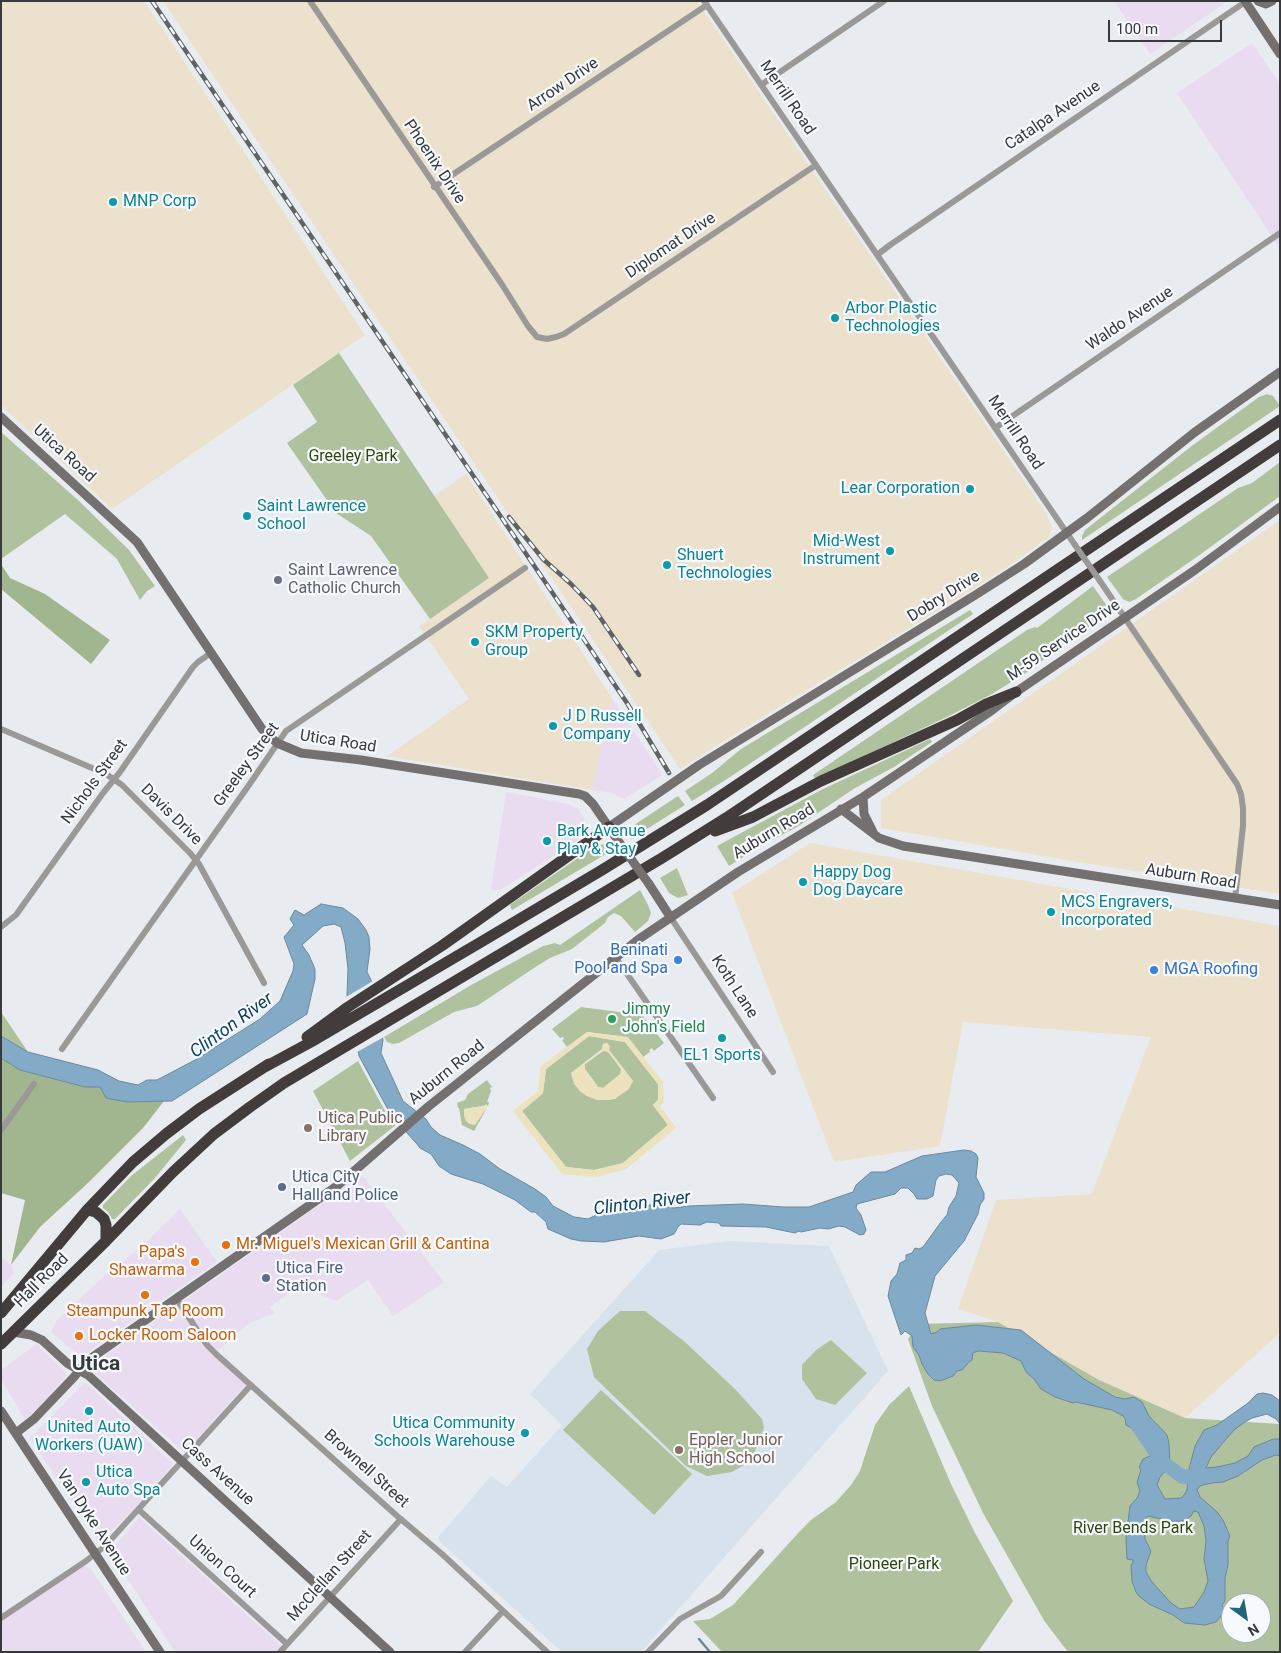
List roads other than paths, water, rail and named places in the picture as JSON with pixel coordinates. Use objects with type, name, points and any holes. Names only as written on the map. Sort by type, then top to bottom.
[{"type":"highway","points":[[349,1013],[377,1003],[609,866],[707,805],[1280,420]]},
{"type":"highway","points":[[690,841],[787,778],[1280,446]]},
{"type":"highway","points":[[690,841],[753,817],[821,781],[957,720],[986,704],[1016,692]]},
{"type":"highway","points":[[349,1013],[374,990],[609,826]]},
{"type":"highway","name":"Hall Road","points":[[1,1344],[106,1241],[172,1172],[231,1121],[284,1083],[690,841]]},
{"type":"highway","name":"Hall Road","points":[[1,1313],[87,1210],[126,1169],[166,1134],[204,1105],[349,1013]]},
{"type":"highway","points":[[87,1210],[96,1212],[104,1219],[106,1241]]},
{"type":"street","name":"Phoenix Drive","points":[[310,1],[537,337]]},
{"type":"street","points":[[761,85],[884,1]]},
{"type":"street","points":[[1245,1],[1280,54]]},
{"type":"street","name":"Catalpa Avenue","points":[[878,255],[890,244],[1245,1]]},
{"type":"street","points":[[1258,1],[1266,4],[1272,1]]},
{"type":"street","name":"Arrow Drive","points":[[434,187],[706,3]]},
{"type":"street","name":"Merrill Road","points":[[706,3],[1232,775],[1241,794],[1243,808],[1243,826],[1235,899]]},
{"type":"street","name":"Diplomat Drive","points":[[537,337],[556,337],[564,334],[816,165]]},
{"type":"street","name":"Waldo Avenue","points":[[995,428],[1280,233]]},
{"type":"street","name":"Dobry Drive","points":[[609,826],[730,746],[1001,579],[1067,533],[1195,432],[1280,372]]},
{"type":"street","name":"Utica Road","points":[[1,417],[137,542],[262,729],[278,743],[301,752],[585,796],[609,826],[671,918]]},
{"type":"street","name":"M-59 Service Drive","points":[[863,797],[1219,553],[1280,507]]},
{"type":"street","name":"Greeley Street","points":[[62,1049],[284,733],[525,568]]},
{"type":"street","name":"Nichols Street","points":[[1,927],[16,915],[193,668],[211,653]]},
{"type":"street","name":"Davis Drive","points":[[1,729],[114,779],[142,804],[196,860],[214,888],[264,983]]},
{"type":"street","points":[[863,797],[864,814],[874,834]]},
{"type":"street","name":"Auburn Road","points":[[16,1433],[39,1414],[74,1377],[79,1369],[97,1353],[318,1201],[353,1174],[429,1106],[639,939],[758,859],[863,797]]},
{"type":"street","name":"Auburn Road","points":[[841,809],[874,834],[891,843],[920,850],[1280,905]]},
{"type":"street","name":"Koth Lane","points":[[671,918],[773,1072]]},
{"type":"street","points":[[616,958],[714,1098]]},
{"type":"street","points":[[1,1130],[34,1084]]},
{"type":"street","name":"Brownell Street","points":[[176,1298],[207,1345],[401,1520],[442,1554],[547,1652]]},
{"type":"street","name":"Cass Avenue","points":[[13,1332],[31,1335],[42,1340],[67,1363],[88,1375],[390,1652]]},
{"type":"street","points":[[1,1618],[95,1554],[113,1539],[251,1385]]},
{"type":"street","name":"Van Dyke Avenue","points":[[1,1412],[160,1652]]},
{"type":"street","name":"Union Court","points":[[139,1510],[287,1644]]},
{"type":"street","name":"McClellan Street","points":[[280,1652],[401,1520]]},
{"type":"street","points":[[648,1652],[680,1619],[721,1596],[760,1552]]},
{"type":"street","points":[[465,1652],[503,1611]]},
{"type":"water","points":[[321,904],[343,908],[358,919],[366,930],[370,949],[367,972],[371,980],[383,1040],[381,1053],[403,1101],[426,1119],[431,1127],[440,1135],[480,1154],[500,1169],[535,1189],[546,1197],[553,1206],[574,1217],[588,1219],[609,1209],[632,1205],[674,1208],[743,1204],[809,1207],[853,1192],[856,1185],[871,1172],[885,1172],[922,1156],[964,1150],[976,1154],[978,1158],[976,1177],[984,1193],[984,1199],[964,1241],[935,1276],[925,1313],[931,1334],[940,1329],[976,1325],[1021,1330],[1084,1379],[1115,1397],[1125,1399],[1134,1397],[1142,1402],[1149,1416],[1167,1435],[1169,1443],[1170,1466],[1160,1477],[1157,1485],[1165,1499],[1181,1498],[1187,1490],[1188,1473],[1195,1446],[1204,1430],[1217,1425],[1248,1403],[1257,1394],[1272,1395],[1280,1401],[1280,1424],[1276,1419],[1267,1414],[1245,1422],[1227,1438],[1211,1457],[1206,1468],[1235,1463],[1248,1456],[1254,1447],[1273,1439],[1280,1439],[1280,1456],[1276,1455],[1262,1460],[1238,1476],[1223,1482],[1200,1486],[1197,1490],[1200,1497],[1223,1520],[1230,1536],[1228,1541],[1225,1593],[1221,1593],[1221,1616],[1216,1622],[1205,1625],[1184,1623],[1173,1615],[1149,1604],[1136,1592],[1132,1581],[1131,1565],[1133,1560],[1127,1559],[1126,1538],[1130,1506],[1140,1491],[1137,1482],[1141,1470],[1139,1467],[1143,1459],[1150,1456],[1150,1448],[1144,1435],[1126,1425],[1123,1416],[1112,1410],[1076,1402],[1073,1403],[1055,1397],[1041,1389],[1026,1372],[1021,1361],[1003,1353],[978,1351],[973,1353],[972,1360],[962,1370],[957,1371],[953,1376],[940,1381],[934,1380],[928,1374],[913,1347],[912,1336],[905,1331],[901,1335],[888,1296],[891,1281],[897,1274],[900,1263],[906,1260],[906,1255],[912,1253],[915,1248],[923,1247],[947,1215],[949,1207],[956,1196],[959,1183],[952,1175],[939,1176],[936,1180],[933,1196],[927,1199],[917,1199],[908,1188],[901,1188],[895,1194],[857,1204],[856,1208],[861,1215],[866,1230],[864,1234],[860,1235],[839,1226],[795,1233],[766,1227],[721,1226],[719,1223],[707,1222],[700,1225],[681,1224],[674,1234],[661,1239],[639,1236],[604,1242],[571,1239],[548,1229],[546,1222],[535,1212],[531,1212],[515,1200],[483,1184],[451,1174],[439,1166],[431,1154],[420,1148],[391,1115],[359,1056],[347,995],[348,969],[345,943],[341,927],[334,924],[323,926],[302,945],[315,969],[315,979],[307,1014],[172,1101],[127,1102],[106,1098],[100,1087],[85,1087],[20,1070],[1,1058],[1,1036],[28,1052],[98,1070],[119,1081],[138,1085],[147,1080],[157,1080],[195,1060],[260,1019],[280,1001],[293,971],[294,964],[284,937],[294,925],[290,919],[295,910],[304,915]],"holes":[[[1194,1511],[1198,1512],[1204,1526],[1206,1541],[1204,1559],[1208,1581],[1204,1592],[1194,1607],[1180,1609],[1171,1603],[1152,1582],[1146,1572],[1146,1565],[1151,1551],[1145,1539],[1145,1520],[1148,1516],[1170,1521],[1184,1521]]]},
{"type":"waterway","name":"Clinton River","points":[[1134,1420],[1162,1462],[1183,1477],[1205,1475]]},
{"type":"waterway","points":[[699,1639],[710,1652]]},
{"type":"railway","points":[[152,1],[627,703],[669,773]]},
{"type":"railway","points":[[509,517],[543,559],[593,607],[639,675]]},
{"type":"place","name":"MNP Corp","points":[[113,202]]},
{"type":"place","name":"Arbor Plastic Technologies","points":[[835,318]]},
{"type":"place","name":"Lear Corporation","points":[[970,489]]},
{"type":"place","name":"Saint Lawrence School","points":[[247,516]]},
{"type":"place","name":"Mid-West Instrument","points":[[890,551]]},
{"type":"place","name":"Shuert Technologies","points":[[667,565]]},
{"type":"place","name":"Saint Lawrence Catholic Church","points":[[278,580]]},
{"type":"place","name":"SKM Property Group","points":[[475,642]]},
{"type":"place","name":"J D Russell Company","points":[[553,726]]},
{"type":"place","name":"Bark Avenue Play & Stay","points":[[547,841]]},
{"type":"place","name":"Happy Dog Dog Daycare","points":[[803,882]]},
{"type":"place","name":"MCS Engravers, Incorporated","points":[[1051,912]]},
{"type":"place","name":"Beninati Pool and Spa","points":[[678,960]]},
{"type":"place","name":"MGA Roofing","points":[[1154,970]]},
{"type":"place","name":"Jimmy John's Field","points":[[612,1019]]},
{"type":"place","name":"EL1 Sports","points":[[722,1038]]},
{"type":"place","name":"Utica Public Library","points":[[308,1128]]},
{"type":"place","name":"Utica City Hall and Police","points":[[282,1187]]},
{"type":"place","name":"Mr. Miguel's Mexican Grill & Cantina","points":[[226,1245]]},
{"type":"place","name":"Papa's Shawarma","points":[[195,1262]]},
{"type":"place","name":"Utica Fire Station","points":[[266,1278]]},
{"type":"place","name":"Steampunk Tap Room","points":[[145,1295]]},
{"type":"place","name":"Locker Room Saloon","points":[[79,1336]]},
{"type":"place","name":"United Auto Workers (UAW)","points":[[89,1411]]},
{"type":"place","name":"Utica Community Schools Warehouse","points":[[525,1433]]},
{"type":"place","name":"Eppler Junior High School","points":[[679,1450]]},
{"type":"place","name":"Utica Auto Spa","points":[[86,1482]]},
{"type":"district","name":"Utica","points":[[96,1365]]},
{"type":"park label","name":"Greeley Park","points":[[353,457]]},
{"type":"park label","name":"River Bends Park","points":[[1133,1529]]},
{"type":"park label","name":"Pioneer Park","points":[[894,1565]]}]
